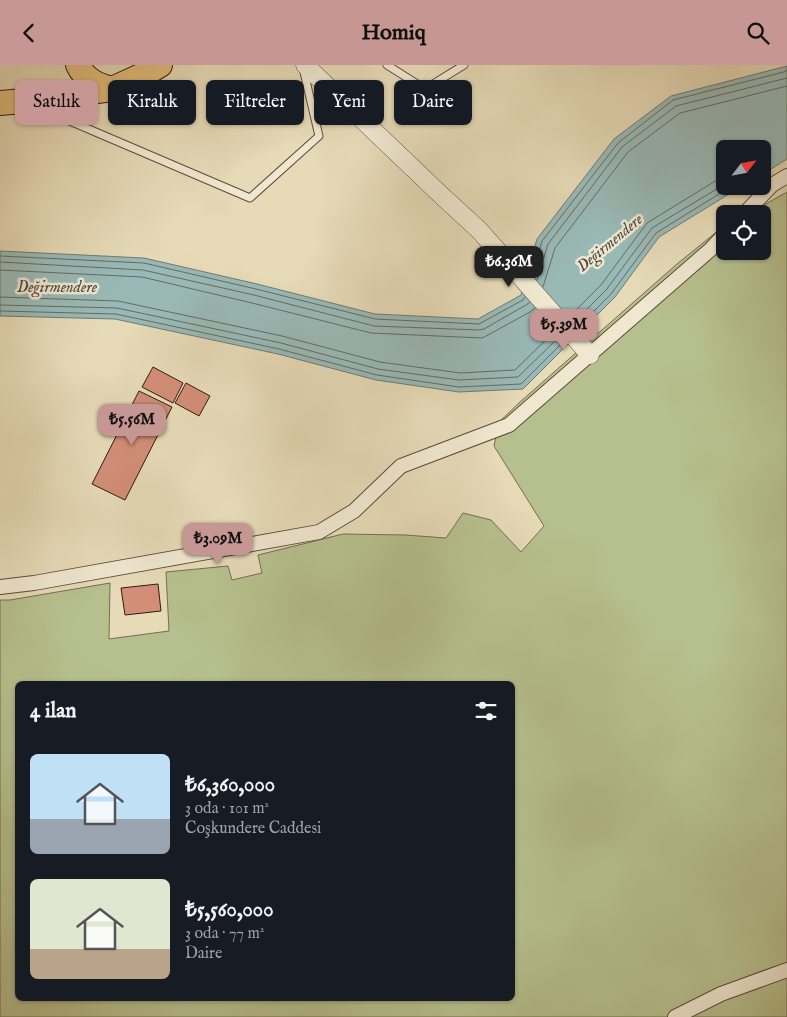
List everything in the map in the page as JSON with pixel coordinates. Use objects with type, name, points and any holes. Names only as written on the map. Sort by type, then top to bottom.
[{"type":"highway","points":[[78,65],[87,79],[99,86],[108,88]]},
{"type":"highway","points":[[129,80],[152,68]]},
{"type":"highway","points":[[11,102],[108,90]]},
{"type":"street","points":[[303,65],[479,230],[590,355]]},
{"type":"street","points":[[753,205],[772,185],[787,176]]},
{"type":"street","points":[[0,587],[34,583],[320,533],[354,511],[401,467],[510,425],[716,244]]},
{"type":"street","points":[[675,1017],[722,994],[787,970]]},
{"type":"lane","points":[[11,102],[250,198],[320,135],[303,65]]},
{"type":"lane","points":[[387,65],[425,89],[464,65]]},
{"type":"green space","points":[[787,192],[787,1017],[0,1017],[0,600],[10,600],[110,583],[109,639],[169,631],[166,572],[228,566],[232,580],[262,573],[258,555],[343,534],[446,538],[463,513],[491,520],[521,552],[544,526],[494,446],[499,422],[677,264],[716,232],[716,260],[771,260],[771,205],[764,205]]},
{"type":"water","name":"Değirmendere","points":[[787,66],[787,159],[771,169],[771,140],[716,140],[716,195],[727,195],[659,237],[615,297],[523,389],[459,392],[376,380],[278,354],[115,319],[0,316],[0,251],[144,258],[375,314],[478,319],[521,295],[537,239],[614,139],[671,96]]},
{"type":"building","points":[[153,367],[183,383],[173,403],[142,387]]},
{"type":"building","points":[[186,383],[210,396],[199,416],[175,403]]},
{"type":"building","points":[[139,391],[172,407],[125,500],[92,484]]},
{"type":"building","points":[[158,584],[161,611],[125,615],[121,588]]}]
